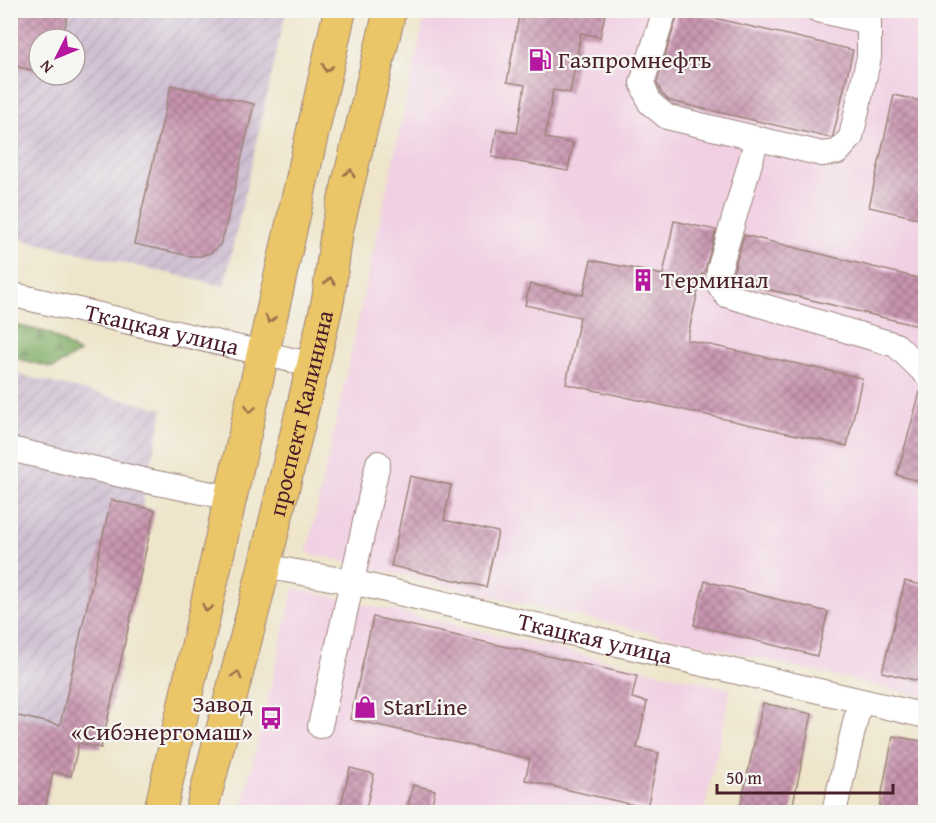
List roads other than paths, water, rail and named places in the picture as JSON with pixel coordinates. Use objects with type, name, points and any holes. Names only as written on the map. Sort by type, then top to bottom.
[{"type":"main road","name":"проспект Калинина","points":[[160,813],[340,10]]},
{"type":"main road","name":"проспект Калинина","points":[[201,813],[313,365],[328,300],[337,230],[390,10]]},
{"type":"main road","points":[[220,551],[264,566]]},
{"type":"street","points":[[665,10],[642,83],[650,103],[667,117],[822,154],[838,152],[851,137],[869,57],[869,16],[818,10]]},
{"type":"street","points":[[757,139],[719,270],[718,283],[726,296],[896,345],[926,374]]},
{"type":"street","name":"Ткацкая улица","points":[[10,294],[313,365]]},
{"type":"street","points":[[10,449],[232,498]]},
{"type":"street","points":[[320,726],[378,463]]},
{"type":"street","name":"Ткацкая улица","points":[[264,566],[352,582],[926,716]]},
{"type":"street","points":[[834,813],[860,701]]},
{"type":"place","name":"Газпромнефть","points":[[540,60]]},
{"type":"place","name":"Терминал","points":[[643,280]]},
{"type":"place","name":"StarLine","points":[[365,707]]},
{"type":"place","name":"Завод «Сибэнергомаш»","points":[[271,718]]}]
